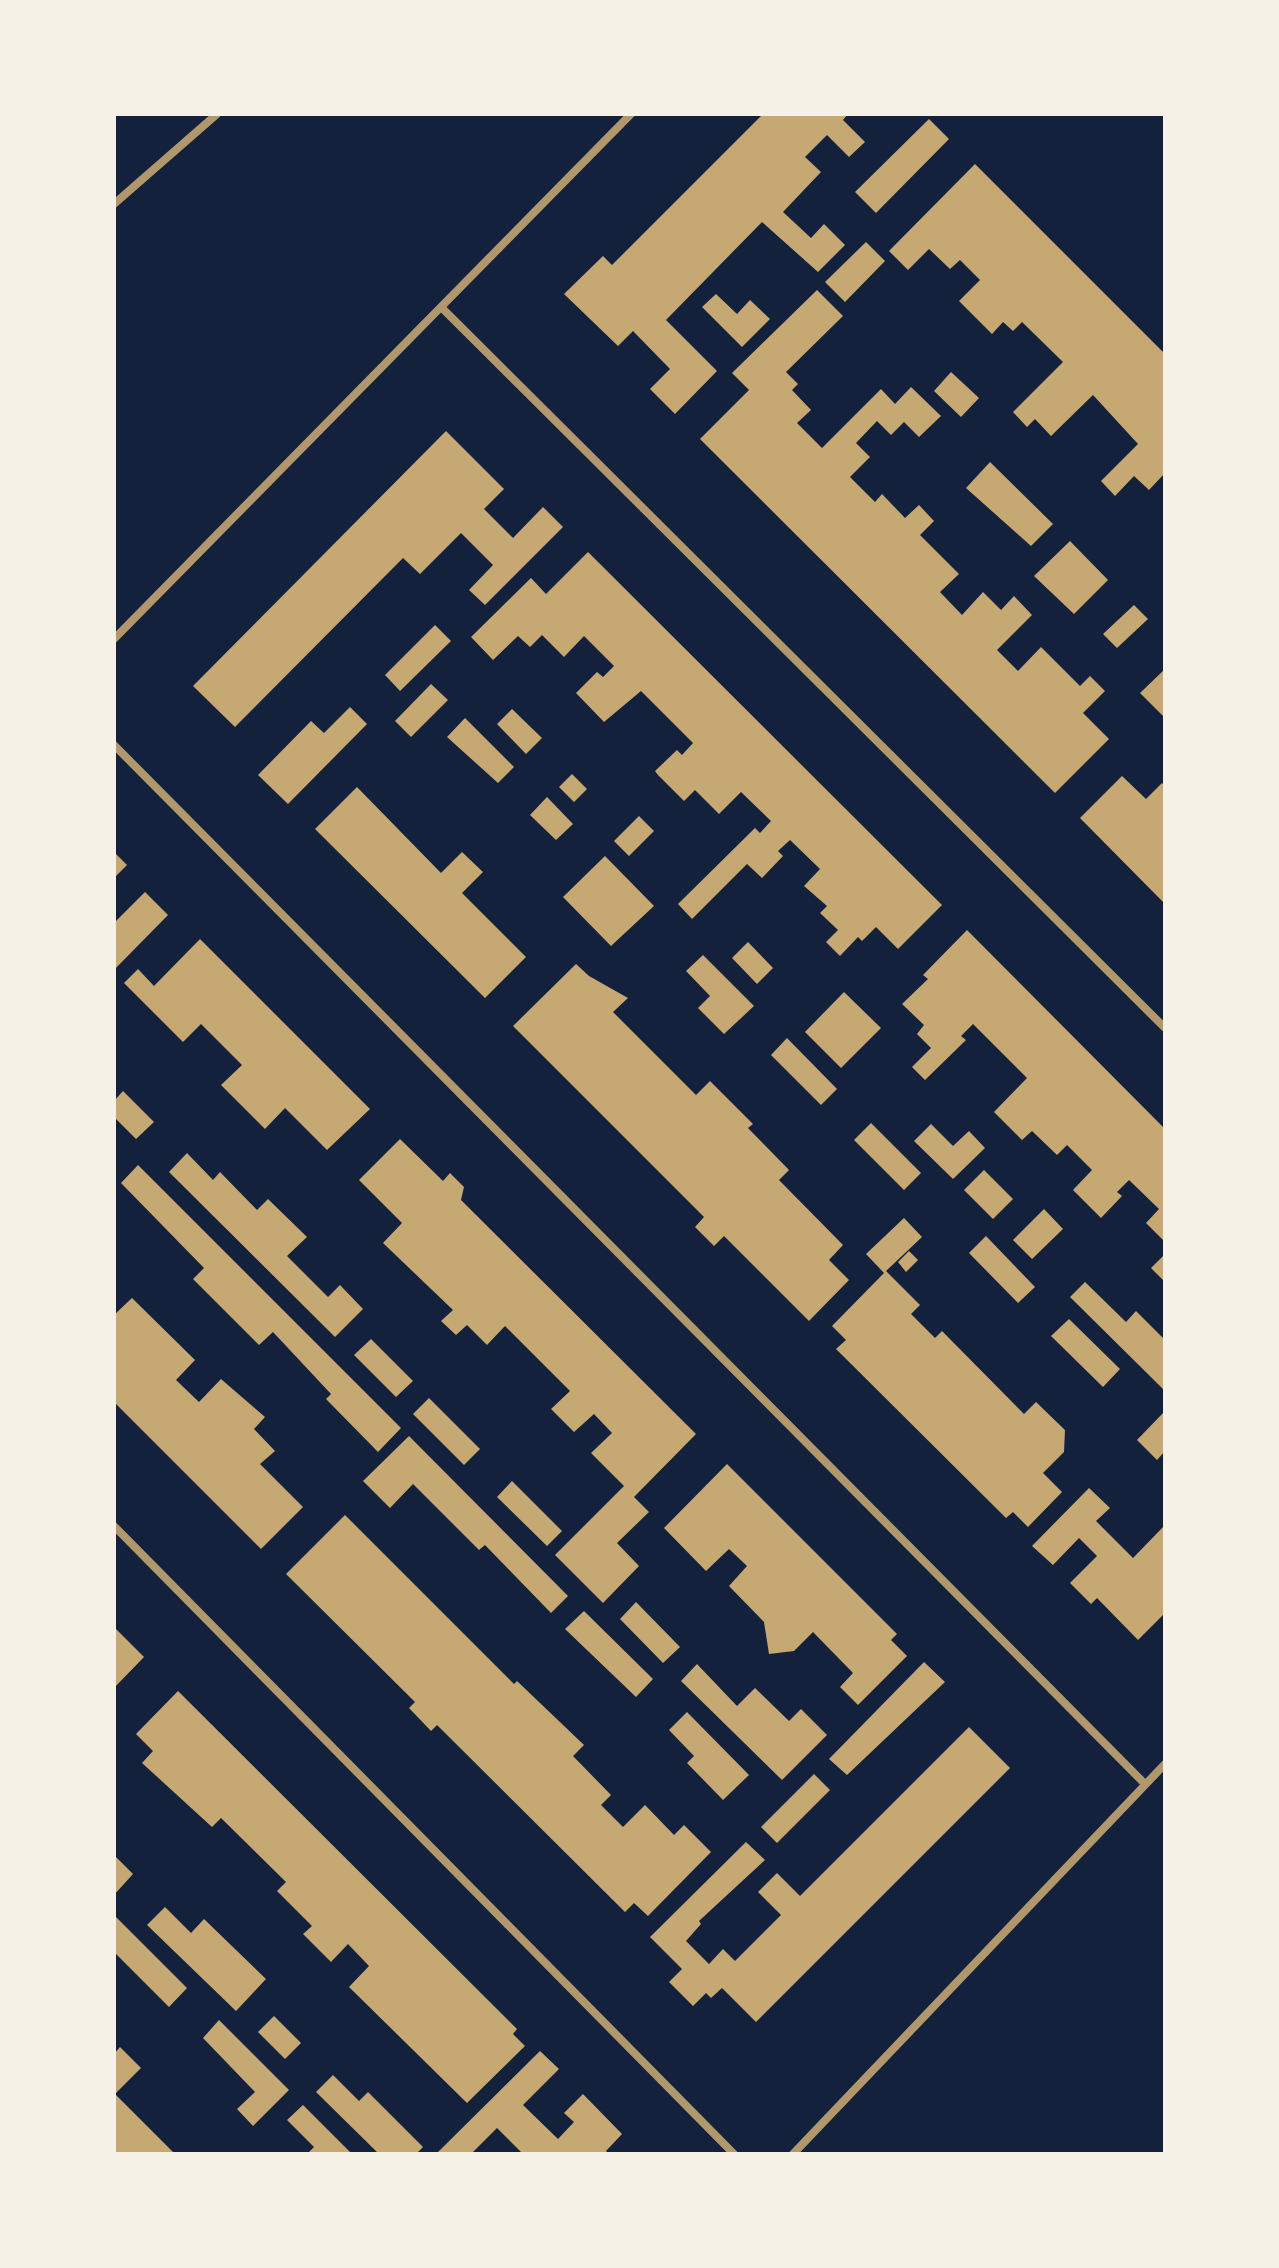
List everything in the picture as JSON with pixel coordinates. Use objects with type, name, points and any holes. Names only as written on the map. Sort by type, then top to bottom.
[{"type":"street","points":[[114,204],[217,114]]},
{"type":"street","points":[[114,639],[631,114]]},
{"type":"street","points":[[441,307],[1165,1028]]},
{"type":"street","points":[[114,745],[1145,1784]]},
{"type":"street","points":[[114,1526],[734,2154]]},
{"type":"street","points":[[793,2154],[1165,1764]]},
{"type":"building","points":[[763,114],[848,114],[843,120],[865,142],[849,157],[827,135],[805,157],[821,172],[783,212],[811,238],[824,224],[845,245],[818,272],[762,222],[666,320],[717,371],[675,414],[650,389],[670,369],[633,331],[618,346],[564,294],[603,256],[612,265]]},
{"type":"building","points":[[929,119],[949,139],[876,213],[855,192]]},
{"type":"building","points":[[975,164],[1165,354],[1165,473],[1149,490],[1134,476],[1115,496],[1101,481],[1138,444],[1093,395],[1051,436],[1035,419],[1027,427],[1013,412],[1063,362],[1022,322],[1013,331],[1003,322],[992,334],[959,301],[980,280],[960,260],[950,269],[929,249],[908,270],[889,251]]},
{"type":"building","points":[[866,242],[885,261],[845,302],[825,282]]},
{"type":"building","points":[[817,290],[843,316],[786,372],[798,384],[792,390],[811,410],[797,423],[822,448],[881,389],[895,404],[911,387],[941,416],[919,437],[904,422],[891,435],[877,421],[856,443],[870,457],[850,477],[875,502],[882,494],[905,518],[919,505],[934,521],[920,535],[959,574],[940,592],[962,615],[983,592],[1001,610],[1014,596],[1032,615],[997,650],[1018,671],[1041,647],[1080,686],[1090,676],[1105,691],[1083,713],[1109,739],[1055,793],[700,439],[749,390],[732,373]]},
{"type":"building","points":[[716,294],[737,314],[750,300],[770,319],[742,347],[702,307]]},
{"type":"building","points":[[951,372],[979,398],[961,417],[934,391]]},
{"type":"building","points":[[446,431],[504,489],[484,509],[513,538],[543,507],[563,527],[485,605],[469,590],[493,565],[461,533],[420,574],[403,558],[235,727],[193,686]]},
{"type":"building","points":[[990,462],[1053,524],[1031,546],[966,488]]},
{"type":"building","points":[[1070,541],[1108,580],[1074,614],[1034,576]]},
{"type":"building","points":[[588,552],[942,905],[898,949],[876,927],[862,941],[858,937],[840,956],[826,942],[838,930],[820,913],[827,906],[804,886],[820,869],[790,840],[778,851],[783,856],[762,878],[747,864],[692,919],[678,904],[755,828],[760,833],[771,821],[741,792],[719,814],[695,790],[684,801],[658,775],[655,771],[677,750],[682,755],[693,743],[641,691],[604,722],[576,693],[597,672],[603,677],[614,666],[584,636],[564,657],[542,635],[530,647],[518,636],[493,660],[471,637],[531,578],[546,594]]},
{"type":"building","points":[[1134,605],[1148,619],[1117,648],[1103,634]]},
{"type":"building","points":[[435,625],[451,641],[400,691],[385,675]]},
{"type":"building","points":[[1165,669],[1165,718],[1140,693]]},
{"type":"building","points":[[431,684],[448,700],[411,737],[395,721]]},
{"type":"building","points":[[350,707],[367,724],[288,804],[258,775],[311,721],[324,733]]},
{"type":"building","points":[[512,709],[542,738],[526,754],[497,724]]},
{"type":"building","points":[[465,718],[514,767],[498,783],[447,737]]},
{"type":"building","points":[[572,774],[587,789],[574,802],[559,787]]},
{"type":"building","points":[[1122,776],[1146,799],[1162,783],[1165,787],[1165,904],[1080,818]]},
{"type":"building","points":[[357,787],[441,873],[462,852],[483,872],[462,893],[526,957],[485,998],[315,829]]},
{"type":"building","points":[[547,797],[573,824],[556,840],[530,815]]},
{"type":"building","points":[[639,816],[654,831],[629,856],[614,841]]},
{"type":"building","points":[[114,852],[127,865],[114,878]]},
{"type":"building","points":[[605,856],[654,906],[611,946],[563,897]]},
{"type":"building","points":[[145,892],[168,915],[114,970],[114,923]]},
{"type":"building","points":[[967,930],[1165,1129],[1165,1242],[1146,1223],[1159,1209],[1129,1180],[1117,1192],[1122,1196],[1101,1218],[1073,1190],[1092,1170],[1067,1145],[1057,1155],[1032,1131],[1022,1140],[994,1112],[1027,1078],[973,1024],[961,1036],[966,1040],[925,1080],[912,1067],[931,1048],[917,1034],[924,1025],[902,1004],[928,979],[923,975]]},
{"type":"building","points":[[200,939],[370,1109],[327,1150],[285,1108],[265,1129],[221,1085],[242,1065],[201,1024],[183,1042],[124,983],[138,969],[154,986]]},
{"type":"building","points":[[748,942],[773,968],[757,984],[732,958]]},
{"type":"building","points":[[703,955],[754,1006],[724,1034],[698,1008],[710,996],[686,971]]},
{"type":"building","points":[[576,964],[589,976],[628,998],[613,1012],[696,1095],[710,1081],[753,1124],[748,1128],[789,1170],[779,1180],[843,1245],[829,1260],[849,1280],[809,1321],[724,1236],[714,1246],[695,1227],[704,1217],[513,1026]]},
{"type":"building","points":[[844,992],[881,1028],[841,1068],[805,1032]]},
{"type":"building","points":[[787,1038],[837,1089],[821,1105],[771,1055]]},
{"type":"building","points":[[123,1091],[154,1122],[136,1139],[114,1117],[114,1101]]},
{"type":"building","points":[[871,1123],[921,1173],[904,1190],[854,1140]]},
{"type":"building","points":[[931,1124],[953,1146],[969,1131],[985,1148],[953,1179],[914,1141]]},
{"type":"building","points":[[400,1139],[443,1181],[450,1173],[464,1187],[461,1200],[696,1434],[634,1497],[649,1512],[617,1543],[639,1566],[603,1603],[555,1555],[624,1486],[591,1453],[612,1433],[594,1414],[574,1432],[551,1409],[570,1391],[505,1326],[487,1345],[467,1325],[456,1335],[441,1321],[453,1310],[383,1243],[402,1223],[359,1180]]},
{"type":"building","points":[[187,1153],[213,1180],[220,1172],[257,1210],[268,1199],[307,1237],[287,1256],[328,1297],[340,1285],[363,1309],[335,1337],[169,1172]]},
{"type":"building","points":[[138,1165],[401,1428],[378,1452],[326,1399],[331,1394],[273,1332],[259,1345],[193,1279],[204,1268],[121,1183]]},
{"type":"building","points":[[984,1170],[1013,1199],[993,1219],[964,1190]]},
{"type":"building","points":[[1044,1209],[1063,1229],[1032,1259],[1013,1240]]},
{"type":"building","points":[[904,1218],[922,1237],[886,1271],[920,1305],[911,1314],[935,1338],[942,1331],[1024,1414],[1036,1402],[1065,1430],[1064,1452],[1043,1473],[1062,1492],[1028,1527],[1013,1512],[1006,1518],[836,1349],[846,1340],[832,1326],[884,1273],[866,1254]]},
{"type":"building","points":[[986,1236],[1035,1287],[1018,1303],[969,1253]]},
{"type":"building","points":[[909,1251],[918,1260],[906,1272],[898,1262]]},
{"type":"building","points":[[1165,1254],[1165,1282],[1151,1268]]},
{"type":"building","points":[[1085,1282],[1126,1322],[1136,1311],[1165,1340],[1164,1390],[1070,1297]]},
{"type":"building","points":[[132,1298],[195,1360],[176,1380],[199,1402],[221,1379],[265,1417],[254,1429],[275,1451],[260,1464],[303,1507],[261,1549],[114,1402],[114,1315]]},
{"type":"building","points":[[1069,1319],[1120,1369],[1103,1387],[1051,1336]]},
{"type":"building","points":[[371,1339],[413,1381],[396,1397],[354,1355]]},
{"type":"building","points":[[429,1398],[480,1449],[464,1465],[413,1414]]},
{"type":"building","points":[[1163,1413],[1165,1451],[1157,1460],[1137,1440]]},
{"type":"building","points":[[409,1436],[568,1596],[551,1613],[485,1545],[479,1550],[413,1484],[390,1508],[363,1481]]},
{"type":"building","points":[[727,1464],[897,1634],[891,1640],[907,1656],[858,1705],[840,1687],[853,1673],[813,1632],[794,1651],[769,1654],[764,1622],[729,1586],[747,1566],[729,1549],[706,1571],[664,1528]]},
{"type":"building","points":[[512,1481],[562,1531],[547,1546],[497,1497]]},
{"type":"building","points":[[1089,1488],[1110,1508],[1096,1521],[1133,1558],[1165,1525],[1165,1613],[1138,1640],[1097,1598],[1091,1604],[1070,1583],[1097,1556],[1079,1538],[1053,1565],[1032,1546]]},
{"type":"building","points":[[345,1515],[514,1684],[517,1681],[584,1745],[573,1756],[611,1795],[601,1805],[623,1827],[645,1805],[674,1835],[684,1825],[711,1852],[648,1916],[634,1903],[625,1912],[437,1725],[431,1731],[409,1708],[415,1702],[286,1574]]},
{"type":"building","points":[[636,1602],[680,1647],[663,1663],[620,1619]]},
{"type":"building","points":[[584,1611],[653,1679],[636,1697],[565,1629]]},
{"type":"building","points":[[114,1627],[144,1657],[114,1688]]},
{"type":"building","points":[[924,1662],[945,1682],[847,1775],[829,1759]]},
{"type":"building","points":[[697,1664],[737,1706],[755,1688],[789,1721],[801,1709],[827,1735],[782,1780],[681,1681]]},
{"type":"building","points":[[178,1691],[517,2029],[513,2034],[525,2046],[467,2103],[349,1987],[369,1966],[348,1944],[331,1962],[303,1934],[312,1926],[277,1891],[286,1882],[221,1818],[212,1827],[142,1763],[153,1751],[136,1734]]},
{"type":"building","points":[[687,1712],[749,1775],[723,1800],[687,1763],[694,1756],[669,1730]]},
{"type":"building","points":[[969,1727],[1010,1768],[756,2022],[722,1988],[711,1998],[706,1993],[693,2006],[669,1982],[682,1969],[650,1937],[746,1842],[765,1860],[699,1921],[701,1924],[686,1941],[709,1964],[723,1949],[735,1961],[781,1915],[758,1892],[777,1873],[800,1896]]},
{"type":"building","points":[[814,1774],[830,1790],[777,1843],[761,1827]]},
{"type":"building","points":[[114,1855],[133,1874],[114,1895]]},
{"type":"building","points":[[165,1907],[191,1933],[204,1919],[266,1979],[236,2011],[147,1925]]},
{"type":"building","points":[[114,1915],[187,1988],[169,2007],[114,1952]]},
{"type":"building","points":[[274,2016],[301,2043],[285,2059],[258,2032]]},
{"type":"building","points":[[219,2020],[289,2090],[253,2126],[237,2109],[255,2092],[203,2038]]},
{"type":"building","points":[[120,2047],[141,2068],[115,2094],[175,2154],[114,2154],[114,2054]]},
{"type":"building","points":[[540,2051],[559,2069],[523,2105],[558,2139],[574,2122],[564,2113],[583,2094],[622,2134],[606,2151],[609,2154],[523,2154],[497,2128],[471,2154],[436,2154]]},
{"type":"building","points":[[333,2075],[359,2101],[368,2092],[423,2147],[416,2154],[379,2154],[316,2092]]},
{"type":"building","points":[[303,2105],[352,2154],[307,2154],[314,2147],[287,2120]]}]
